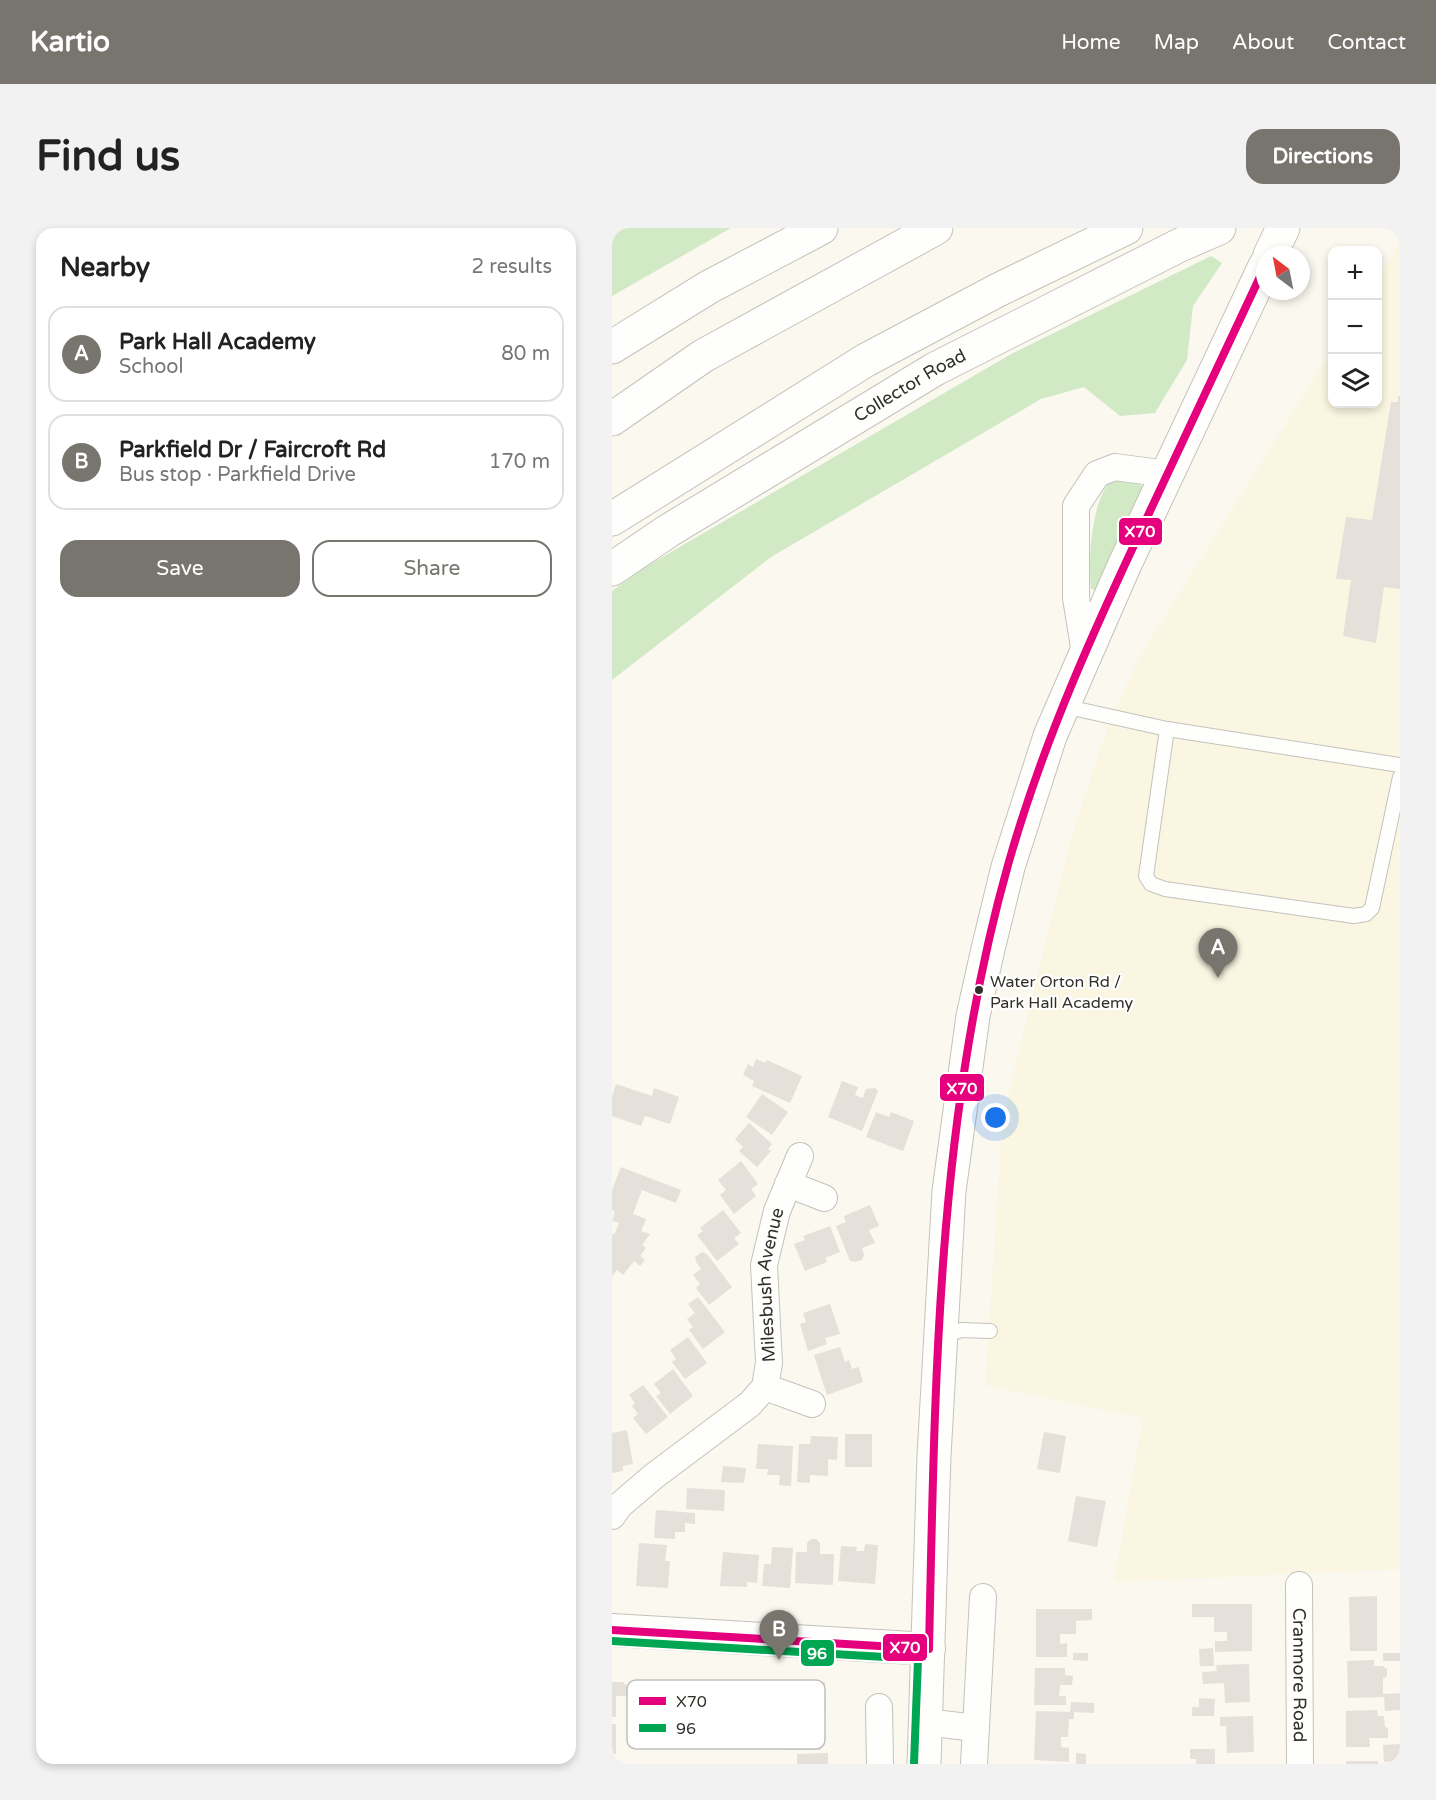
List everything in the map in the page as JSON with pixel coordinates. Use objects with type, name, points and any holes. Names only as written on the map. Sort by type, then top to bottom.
[{"type":"main road","points":[[612,347],[709,287],[821,228]]},
{"type":"main road","points":[[612,419],[703,356],[936,228]]},
{"type":"main road","points":[[612,519],[866,360],[998,290],[1126,228]]},
{"type":"main road","name":"Collector Road","points":[[612,569],[668,531],[935,369],[1180,245],[1219,228]]},
{"type":"main road","points":[[924,1764],[939,1336],[949,1191],[973,1016],[1008,867],[1050,736],[1085,653],[1256,285]]},
{"type":"street","points":[[1085,653],[1076,598],[1076,506],[1096,474],[1115,467],[1167,474]]},
{"type":"street","name":"Milesbush Avenue","points":[[612,1516],[620,1505],[654,1476],[750,1404],[765,1387],[769,1363],[764,1265],[777,1211],[801,1156]]},
{"type":"street","name":"Milesbush Avenue","points":[[788,1184],[824,1198]]},
{"type":"street","name":"Milesbush Avenue","points":[[765,1387],[812,1404]]},
{"type":"street","name":"Cranmore Road","points":[[1299,1585],[1300,1764]]},
{"type":"street","points":[[974,1764],[983,1597]]},
{"type":"street","points":[[612,1630],[929,1649]]},
{"type":"street","points":[[879,1707],[880,1764]]},
{"type":"street","points":[[926,1722],[975,1728]]},
{"type":"lane","points":[[1063,706],[1167,729],[1400,765]]},
{"type":"lane","points":[[1167,729],[1146,876],[1151,884],[1165,889],[1354,916],[1366,914],[1372,908],[1400,777]]},
{"type":"lane","points":[[939,1336],[962,1330],[990,1331]]},
{"type":"shaded area","points":[[1400,242],[1400,1569],[1114,1582],[1143,1418],[985,1385],[1003,1117],[1071,838],[1105,735],[1137,661],[1328,356],[1328,408],[1382,408],[1382,271]]},
{"type":"green space","points":[[612,228],[731,228],[612,296]]},
{"type":"green space","points":[[1211,256],[1222,263],[1193,306],[1187,360],[1155,413],[1120,416],[1084,387],[1041,399],[771,557],[612,680],[612,591],[647,566],[1013,353]]},
{"type":"green space","points":[[1118,476],[1138,480],[1142,487],[1141,497],[1096,590],[1091,589],[1092,535],[1097,508],[1108,484]]},
{"type":"building","points":[[1398,396],[1400,396],[1400,589],[1384,587],[1376,643],[1343,636],[1351,580],[1336,579],[1346,517],[1372,520],[1391,402],[1398,402]]},
{"type":"building","points":[[756,1059],[765,1063],[767,1060],[802,1076],[790,1103],[752,1086],[754,1081],[743,1075],[748,1064],[753,1067]]},
{"type":"building","points":[[842,1081],[858,1087],[855,1095],[863,1098],[866,1089],[875,1088],[878,1091],[862,1131],[828,1117]]},
{"type":"building","points":[[616,1084],[652,1096],[654,1088],[679,1097],[670,1124],[645,1116],[641,1126],[612,1116],[612,1096]]},
{"type":"building","points":[[762,1094],[788,1112],[772,1135],[746,1117]]},
{"type":"building","points":[[876,1112],[889,1117],[891,1112],[914,1121],[903,1151],[866,1137]]},
{"type":"building","points":[[749,1123],[772,1144],[768,1149],[771,1151],[757,1167],[739,1151],[743,1147],[735,1139]]},
{"type":"building","points":[[741,1161],[758,1184],[751,1189],[756,1196],[734,1214],[720,1195],[726,1190],[718,1180]]},
{"type":"building","points":[[621,1167],[681,1190],[676,1203],[642,1190],[633,1214],[646,1219],[641,1231],[650,1234],[642,1245],[646,1248],[640,1256],[645,1260],[640,1266],[634,1261],[623,1275],[617,1270],[612,1276],[612,1233],[614,1235],[619,1223],[612,1221],[615,1212],[612,1210],[612,1190]]},
{"type":"building","points":[[870,1205],[879,1226],[869,1230],[875,1243],[862,1248],[864,1255],[862,1260],[850,1261],[836,1226],[846,1222],[844,1216]]},
{"type":"building","points":[[723,1210],[741,1233],[734,1238],[739,1244],[717,1261],[697,1235],[703,1231],[700,1228]]},
{"type":"building","points":[[830,1226],[840,1252],[825,1258],[827,1262],[805,1271],[794,1244],[805,1240],[803,1236]]},
{"type":"building","points":[[702,1252],[707,1254],[732,1287],[709,1305],[696,1288],[700,1284],[693,1275],[701,1269],[695,1257]]},
{"type":"building","points":[[698,1297],[725,1332],[703,1349],[689,1330],[693,1327],[687,1319],[695,1313],[688,1304]]},
{"type":"building","points":[[830,1304],[840,1334],[825,1338],[827,1344],[808,1351],[800,1324],[806,1322],[803,1313]]},
{"type":"building","points":[[688,1337],[707,1363],[685,1379],[672,1362],[676,1359],[670,1350]]},
{"type":"building","points":[[840,1347],[845,1362],[849,1360],[852,1369],[859,1367],[863,1382],[827,1395],[814,1355]]},
{"type":"building","points":[[673,1369],[693,1396],[670,1414],[656,1396],[661,1393],[654,1384]]},
{"type":"building","points":[[643,1385],[668,1417],[646,1434],[633,1418],[638,1414],[632,1406],[635,1403],[629,1395]]},
{"type":"building","points":[[627,1430],[633,1464],[623,1466],[623,1471],[612,1473],[612,1433]]},
{"type":"building","points":[[1044,1432],[1066,1436],[1060,1473],[1037,1469]]},
{"type":"building","points":[[845,1434],[872,1434],[872,1467],[845,1467]]},
{"type":"building","points":[[811,1436],[838,1437],[837,1460],[828,1459],[828,1476],[810,1475],[810,1483],[797,1482],[799,1444],[810,1444]]},
{"type":"building","points":[[758,1444],[793,1446],[791,1486],[779,1485],[780,1475],[767,1475],[768,1469],[756,1469]]},
{"type":"building","points":[[723,1466],[746,1468],[744,1483],[721,1482]]},
{"type":"building","points":[[687,1488],[725,1490],[724,1511],[686,1509]]},
{"type":"building","points":[[1076,1496],[1106,1501],[1097,1547],[1068,1541]]},
{"type":"building","points":[[656,1510],[695,1513],[695,1524],[685,1523],[685,1532],[675,1532],[675,1539],[654,1538]]},
{"type":"building","points":[[811,1539],[816,1539],[820,1543],[820,1554],[834,1554],[833,1585],[795,1583],[796,1552],[807,1552],[807,1543]]},
{"type":"building","points":[[639,1543],[667,1545],[665,1561],[670,1561],[668,1588],[636,1586]]},
{"type":"building","points":[[865,1544],[878,1545],[875,1584],[838,1581],[841,1546],[857,1547],[856,1551],[864,1551]]},
{"type":"building","points":[[772,1547],[793,1548],[790,1588],[762,1586],[764,1564],[771,1564]]},
{"type":"building","points":[[723,1552],[759,1555],[757,1583],[747,1582],[747,1587],[720,1586]]},
{"type":"building","points":[[1377,1596],[1377,1651],[1350,1651],[1349,1597]]},
{"type":"building","points":[[1192,1604],[1252,1604],[1252,1651],[1215,1652],[1215,1641],[1227,1641],[1227,1632],[1214,1632],[1214,1617],[1192,1617]]},
{"type":"building","points":[[1036,1609],[1092,1609],[1092,1620],[1076,1621],[1076,1634],[1060,1634],[1060,1644],[1067,1643],[1067,1657],[1036,1657]]},
{"type":"building","points":[[1213,1648],[1214,1666],[1200,1666],[1199,1649]]},
{"type":"building","points":[[1073,1653],[1088,1653],[1088,1661],[1073,1660]]},
{"type":"building","points":[[1383,1653],[1400,1653],[1400,1661],[1383,1661]]},
{"type":"building","points":[[1374,1660],[1374,1666],[1383,1666],[1387,1669],[1387,1675],[1383,1677],[1383,1694],[1400,1693],[1400,1710],[1385,1711],[1384,1697],[1348,1698],[1347,1661]]},
{"type":"building","points":[[1249,1664],[1250,1702],[1225,1703],[1224,1683],[1203,1684],[1202,1672],[1217,1671],[1216,1665]]},
{"type":"building","points":[[1035,1668],[1065,1668],[1065,1675],[1073,1676],[1072,1685],[1060,1685],[1059,1696],[1066,1696],[1066,1705],[1034,1705]]},
{"type":"building","points":[[612,1682],[623,1682],[627,1686],[627,1694],[616,1696],[616,1717],[612,1717]]},
{"type":"building","points":[[1199,1698],[1215,1699],[1214,1716],[1192,1716],[1192,1707],[1199,1707]]},
{"type":"building","points":[[1071,1702],[1094,1703],[1094,1713],[1074,1712],[1074,1719],[1069,1719],[1068,1737],[1061,1737],[1061,1747],[1069,1748],[1069,1762],[1034,1760],[1036,1711],[1070,1712]]},
{"type":"building","points":[[1377,1710],[1378,1716],[1384,1716],[1388,1738],[1369,1738],[1370,1747],[1346,1747],[1346,1711]]},
{"type":"building","points":[[1253,1716],[1254,1752],[1227,1753],[1226,1726],[1220,1726],[1220,1717]]},
{"type":"building","points":[[612,1724],[616,1724],[616,1754],[612,1754]]},
{"type":"building","points":[[1400,1744],[1400,1761],[1384,1762],[1383,1745]]},
{"type":"building","points":[[784,1749],[821,1749],[821,1750]]},
{"type":"building","points":[[1190,1749],[1215,1749],[1215,1764],[1196,1764],[1196,1759],[1190,1759]]},
{"type":"building","points":[[828,1753],[828,1764],[797,1764],[797,1754]]},
{"type":"building","points":[[1076,1753],[1086,1754],[1086,1764],[1076,1764]]},
{"type":"building","points":[[1346,1761],[1378,1761],[1378,1764],[1346,1764]]},
{"type":"transit line","name":"X70","points":[[612,1630],[929,1649],[934,1451],[944,1254],[953,1156],[966,1058],[984,961],[1008,865],[1054,728],[1130,553],[1256,285]]},
{"type":"transit line","name":"96","points":[[612,1641],[918,1659],[914,1764]]},
{"type":"place","name":"Park Hall Academy","points":[[1218,978]]},
{"type":"place","name":"Water Orton Rd / Park Hall Academy","points":[[979,990]]},
{"type":"place","name":"Parkfield Dr / Faircroft Rd","points":[[779,1660]]}]
